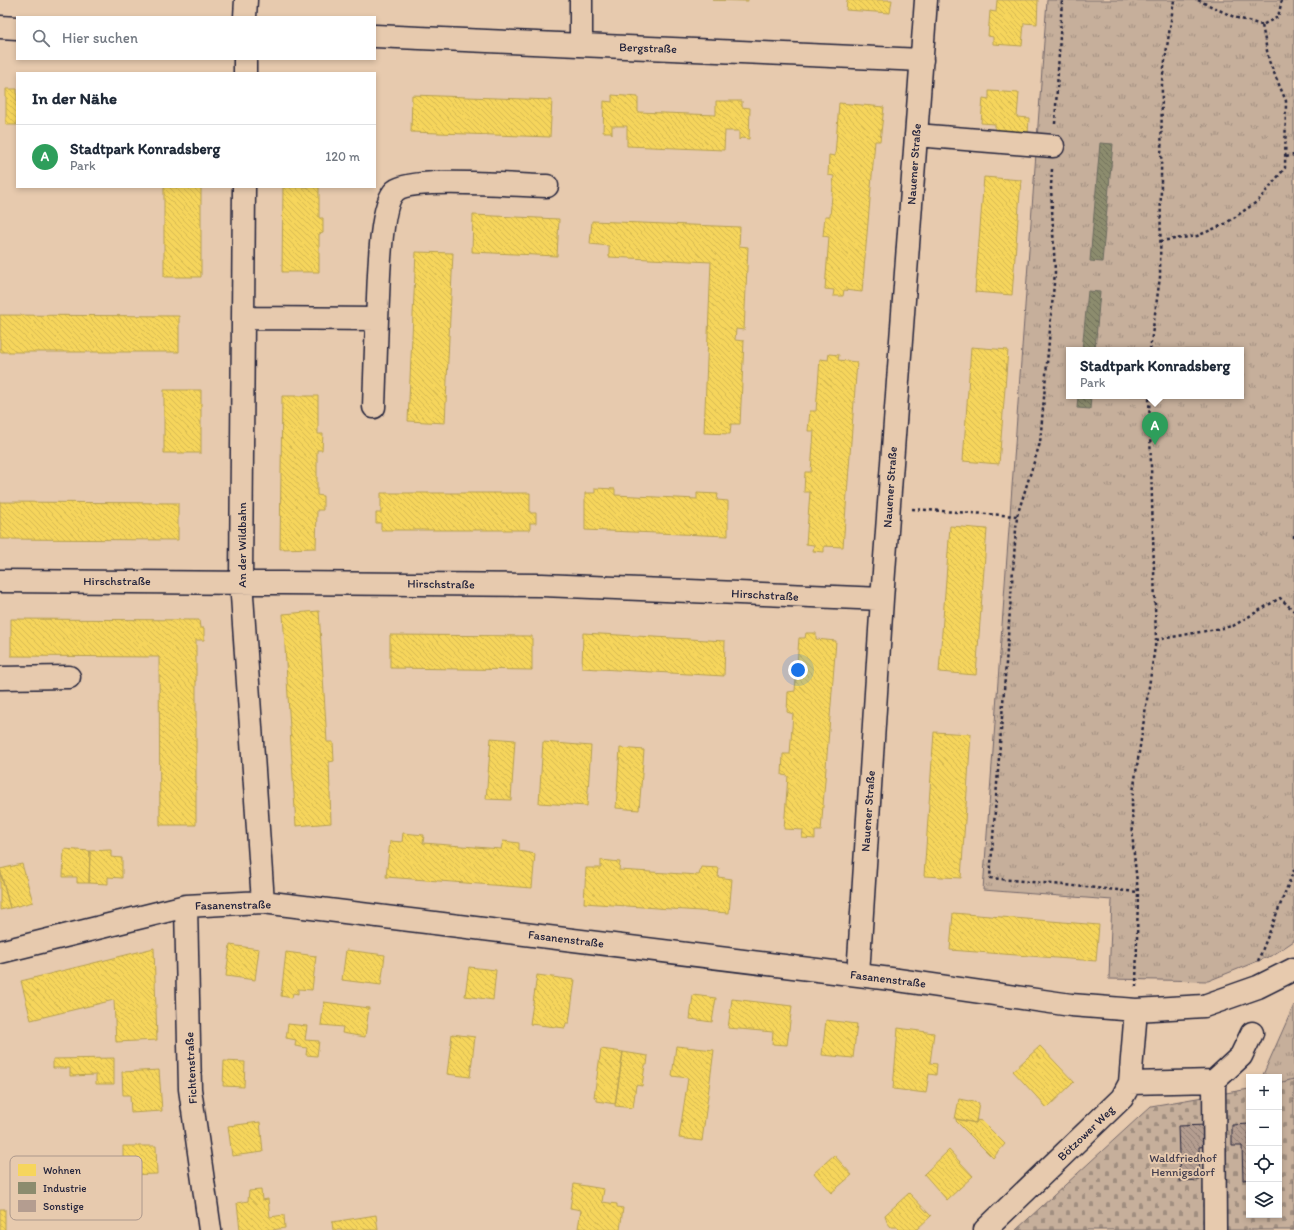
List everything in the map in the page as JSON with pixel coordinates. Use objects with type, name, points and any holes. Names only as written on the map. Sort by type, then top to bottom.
[{"type":"street","points":[[245,16],[246,0]]},
{"type":"street","points":[[581,0],[581,45]]},
{"type":"street","name":"Nauener Straße","points":[[858,975],[882,600],[926,0]]},
{"type":"street","points":[[0,27],[16,28]]},
{"type":"street","name":"Bergstraße","points":[[376,36],[922,60]]},
{"type":"street","points":[[245,60],[245,72]]},
{"type":"street","points":[[916,134],[1053,146]]},
{"type":"street","points":[[374,407],[377,319],[384,219],[388,202],[395,191],[409,185],[436,183],[547,186]]},
{"type":"street","name":"An der Wildbahn","points":[[244,188],[241,581],[263,902]]},
{"type":"street","points":[[243,318],[377,319]]},
{"type":"street","name":"Hirschstraße","points":[[0,580],[241,581],[542,585],[882,600]]},
{"type":"street","points":[[0,678],[69,677]]},
{"type":"street","name":"Fasanenstraße","points":[[0,952],[186,906],[263,902],[858,975],[1071,1005],[1136,1010],[1204,1006],[1258,987],[1294,969]]},
{"type":"street","name":"Fichtenstraße","points":[[186,906],[190,1089],[210,1230]]},
{"type":"street","name":"Bötzower Weg","points":[[985,1230],[1122,1098],[1130,1083],[1136,1010]]},
{"type":"street","points":[[1130,1083],[1214,1081],[1241,1056],[1252,1032]]},
{"type":"street","points":[[1214,1081],[1215,1230]]},
{"type":"path","points":[[1062,0],[1051,187],[1055,272],[1040,443],[1017,516],[990,878],[1138,892]]},
{"type":"path","points":[[1150,347],[1160,277],[1162,81],[1174,0]]},
{"type":"path","points":[[1198,0],[1234,17],[1262,25],[1278,17],[1282,0]]},
{"type":"path","points":[[1160,241],[1197,236],[1225,224],[1258,201],[1285,168],[1286,102],[1268,60],[1262,25]]},
{"type":"path","points":[[1286,157],[1294,155]]},
{"type":"path","points":[[1136,1010],[1138,892],[1133,845],[1132,799],[1156,640],[1149,399]]},
{"type":"path","points":[[889,507],[1017,516]]},
{"type":"path","points":[[1294,535],[1294,541]]},
{"type":"path","points":[[1156,640],[1233,626],[1280,598],[1294,612]]},
{"type":"path","points":[[1258,987],[1255,967],[1294,870]]},
{"type":"green space","points":[[1047,0],[1294,0],[1294,941],[1273,955],[1208,981],[1109,979],[1112,900],[983,890]]},
{"type":"green space","points":[[1294,1005],[1294,1079],[1282,1082],[1282,1074],[1263,1074]]},
{"type":"green space","name":"Waldfriedhof Hennigsdorf","points":[[1294,1079],[1294,1230],[1016,1230],[1151,1106],[1246,1090],[1246,1218],[1282,1218],[1282,1082]]},
{"type":"building: Wohnen","points":[[712,0],[748,0],[748,1]]},
{"type":"building: Wohnen","points":[[847,0],[892,0],[890,13],[846,10]]},
{"type":"building: Wohnen","points":[[997,0],[1038,0],[1037,24],[1024,23],[1022,46],[993,44],[993,37],[988,36],[990,11],[996,12]]},
{"type":"building: Wohnen","points":[[6,89],[16,89],[16,125],[6,125]]},
{"type":"building: Wohnen","points":[[989,91],[1019,93],[1017,117],[1029,118],[1028,134],[995,131],[995,124],[981,123],[983,98],[989,99]]},
{"type":"building: Wohnen","points":[[412,95],[552,100],[550,137],[411,132]]},
{"type":"building: Wohnen","points":[[612,95],[638,97],[638,112],[716,115],[716,101],[742,101],[742,107],[750,108],[749,139],[741,138],[739,140],[739,131],[725,131],[724,150],[627,146],[627,126],[612,126],[612,134],[611,132],[603,132],[604,101],[612,102]]},
{"type":"building: Wohnen","points":[[839,103],[884,107],[880,141],[875,141],[862,292],[844,290],[843,296],[833,296],[834,290],[825,289],[829,237],[823,236],[825,216],[830,216],[834,176],[828,175],[829,155],[835,156]]},
{"type":"building: Wohnen","points":[[984,177],[1021,180],[1012,295],[975,292]]},
{"type":"building: Wohnen","points":[[164,188],[201,188],[201,277],[164,277]]},
{"type":"building: Wohnen","points":[[283,188],[319,188],[319,218],[323,218],[323,233],[319,234],[319,272],[282,272]]},
{"type":"building: Wohnen","points":[[473,215],[559,219],[557,256],[472,252]]},
{"type":"building: Wohnen","points":[[592,221],[740,227],[739,246],[748,247],[744,330],[736,329],[735,340],[744,341],[740,424],[731,424],[730,434],[704,433],[711,262],[609,257],[609,246],[590,244]]},
{"type":"building: Wohnen","points":[[416,252],[453,253],[445,423],[408,421]]},
{"type":"building: Wohnen","points":[[0,315],[179,316],[179,352],[0,352]]},
{"type":"building: Wohnen","points":[[971,347],[1008,350],[999,464],[963,461]]},
{"type":"building: Wohnen","points":[[829,354],[839,355],[838,360],[857,362],[843,547],[824,546],[824,552],[813,551],[814,545],[806,544],[810,492],[804,492],[805,472],[811,472],[814,431],[808,431],[810,411],[816,411],[820,359],[828,360]]},
{"type":"building: Wohnen","points":[[164,390],[201,390],[201,453],[164,453]]},
{"type":"building: Wohnen","points":[[282,396],[318,396],[318,434],[323,434],[322,450],[317,450],[317,495],[323,496],[323,510],[317,510],[316,548],[280,549]]},
{"type":"building: Wohnen","points":[[595,488],[615,489],[615,495],[697,499],[697,493],[718,494],[717,500],[728,501],[728,536],[585,530],[585,493],[595,493]]},
{"type":"building: Wohnen","points":[[381,493],[530,493],[530,513],[536,513],[536,523],[530,523],[530,530],[381,530],[381,523],[376,523],[376,513],[381,513]]},
{"type":"building: Wohnen","points":[[0,502],[178,503],[178,540],[0,539]]},
{"type":"building: Wohnen","points":[[950,526],[987,529],[976,675],[939,672]]},
{"type":"building: Wohnen","points":[[319,611],[327,742],[333,742],[334,761],[329,762],[331,823],[296,826],[283,614]]},
{"type":"building: Wohnen","points":[[11,619],[199,620],[200,628],[204,628],[204,640],[196,640],[196,825],[160,825],[159,657],[11,656]]},
{"type":"building: Wohnen","points":[[583,633],[725,641],[724,676],[582,668]]},
{"type":"building: Wohnen","points":[[806,633],[816,633],[816,639],[836,641],[821,831],[815,831],[815,839],[802,838],[803,830],[784,829],[788,776],[782,775],[783,754],[790,754],[793,714],[787,712],[788,692],[795,691],[799,638],[805,638]]},
{"type":"building: Wohnen","points":[[390,635],[532,636],[532,670],[390,668]]},
{"type":"building: Wohnen","points":[[934,732],[971,734],[961,878],[924,876]]},
{"type":"building: Wohnen","points":[[491,738],[515,740],[511,800],[486,799]]},
{"type":"building: Wohnen","points":[[543,742],[591,746],[587,806],[539,803]]},
{"type":"building: Wohnen","points":[[620,748],[644,750],[639,810],[616,808]]},
{"type":"building: Wohnen","points":[[403,833],[424,835],[423,843],[501,849],[503,841],[519,843],[519,851],[535,854],[532,888],[386,877],[390,841],[402,842]]},
{"type":"building: Wohnen","points":[[64,849],[90,851],[89,883],[77,883],[77,877],[63,877]]},
{"type":"building: Wohnen","points":[[111,850],[111,857],[122,858],[122,878],[108,877],[108,884],[89,883],[90,851]]},
{"type":"building: Wohnen","points":[[601,860],[620,862],[619,870],[699,875],[701,867],[719,868],[718,877],[732,879],[729,913],[584,903],[586,868],[601,868]]},
{"type":"building: Wohnen","points":[[22,864],[33,902],[10,908],[0,869]]},
{"type":"building: Wohnen","points":[[0,872],[10,908],[0,910]]},
{"type":"building: Wohnen","points":[[953,913],[1099,925],[1096,961],[950,950]]},
{"type":"building: Wohnen","points":[[230,945],[259,949],[255,980],[226,976]]},
{"type":"building: Wohnen","points":[[154,948],[157,1040],[116,1042],[114,1000],[31,1020],[21,981]]},
{"type":"building: Wohnen","points":[[346,950],[385,955],[381,985],[342,980]]},
{"type":"building: Wohnen","points":[[286,952],[316,956],[312,990],[298,989],[298,994],[293,993],[292,998],[281,996]]},
{"type":"building: Wohnen","points":[[469,967],[496,970],[493,1000],[465,996]]},
{"type":"building: Wohnen","points":[[537,975],[575,980],[569,1023],[566,1023],[565,1028],[530,1024]]},
{"type":"building: Wohnen","points":[[693,995],[716,998],[712,1022],[690,1019]]},
{"type":"building: Wohnen","points":[[732,999],[792,1006],[787,1045],[772,1044],[773,1032],[728,1028]]},
{"type":"building: Wohnen","points":[[324,1002],[369,1008],[365,1037],[342,1033],[343,1027],[321,1025]]},
{"type":"building: Wohnen","points":[[826,1020],[857,1024],[853,1058],[822,1055]]},
{"type":"building: Wohnen","points":[[288,1024],[307,1026],[305,1040],[319,1041],[317,1056],[306,1055],[307,1048],[295,1046],[296,1040],[286,1038]]},
{"type":"building: Wohnen","points":[[898,1028],[934,1033],[930,1063],[937,1064],[936,1075],[929,1074],[926,1093],[893,1089]]},
{"type":"building: Wohnen","points":[[452,1034],[475,1037],[470,1077],[447,1074]]},
{"type":"building: Wohnen","points":[[676,1046],[714,1050],[702,1141],[679,1138],[688,1078],[672,1076]]},
{"type":"building: Wohnen","points":[[1040,1046],[1074,1082],[1047,1108],[1013,1071]]},
{"type":"building: Wohnen","points":[[601,1049],[623,1052],[615,1104],[597,1101],[597,1098],[594,1097]]},
{"type":"building: Wohnen","points":[[623,1052],[648,1056],[642,1086],[636,1085],[633,1108],[615,1106]]},
{"type":"building: Wohnen","points":[[114,1058],[114,1084],[96,1084],[96,1075],[70,1076],[70,1068],[53,1068],[53,1059]]},
{"type":"building: Wohnen","points":[[224,1061],[245,1062],[244,1087],[223,1086]]},
{"type":"building: Wohnen","points":[[159,1070],[162,1111],[131,1113],[130,1095],[123,1095],[122,1072]]},
{"type":"building: Wohnen","points":[[959,1099],[979,1103],[976,1123],[955,1119]]},
{"type":"building: Wohnen","points":[[957,1119],[976,1123],[976,1120],[982,1121],[1005,1144],[993,1158],[956,1121]]},
{"type":"building: Wohnen","points":[[260,1122],[263,1152],[232,1156],[228,1126]]},
{"type":"building: Wohnen","points":[[123,1146],[156,1146],[157,1174],[142,1174],[142,1156],[123,1156]]},
{"type":"building: Wohnen","points":[[949,1150],[973,1176],[947,1200],[924,1174]]},
{"type":"building: Wohnen","points":[[834,1155],[852,1175],[831,1193],[814,1173]]},
{"type":"building: Wohnen","points":[[574,1184],[604,1189],[602,1202],[617,1204],[617,1207],[623,1208],[620,1230],[592,1230],[578,1228],[581,1210],[570,1208]]},
{"type":"building: Wohnen","points":[[261,1190],[262,1200],[268,1199],[270,1217],[284,1215],[285,1228],[272,1230],[240,1230],[237,1203],[248,1201],[249,1191]]},
{"type":"building: Wohnen","points":[[909,1193],[931,1216],[916,1230],[899,1230],[896,1227],[891,1227],[887,1222],[885,1215]]},
{"type":"building: Wohnen","points":[[0,1209],[5,1209],[5,1230],[0,1230]]},
{"type":"building: Wohnen","points":[[376,1215],[378,1230],[333,1230],[332,1222]]},
{"type":"building: Industrie","points":[[1100,143],[1113,144],[1102,262],[1090,261]]},
{"type":"building: Industrie","points":[[1088,291],[1100,292],[1095,347],[1082,347]]},
{"type":"building: Industrie","points":[[1078,399],[1091,399],[1090,409],[1077,408]]},
{"type":"building: Sonstige","points":[[1246,1124],[1246,1180],[1243,1180],[1242,1146],[1232,1146],[1232,1125]]},
{"type":"building: Sonstige","points":[[1208,1125],[1209,1146],[1199,1147],[1200,1180],[1180,1181],[1178,1126]]},
{"type":"place","name":"Stadtpark Konradsberg","points":[[1155,445]]}]
